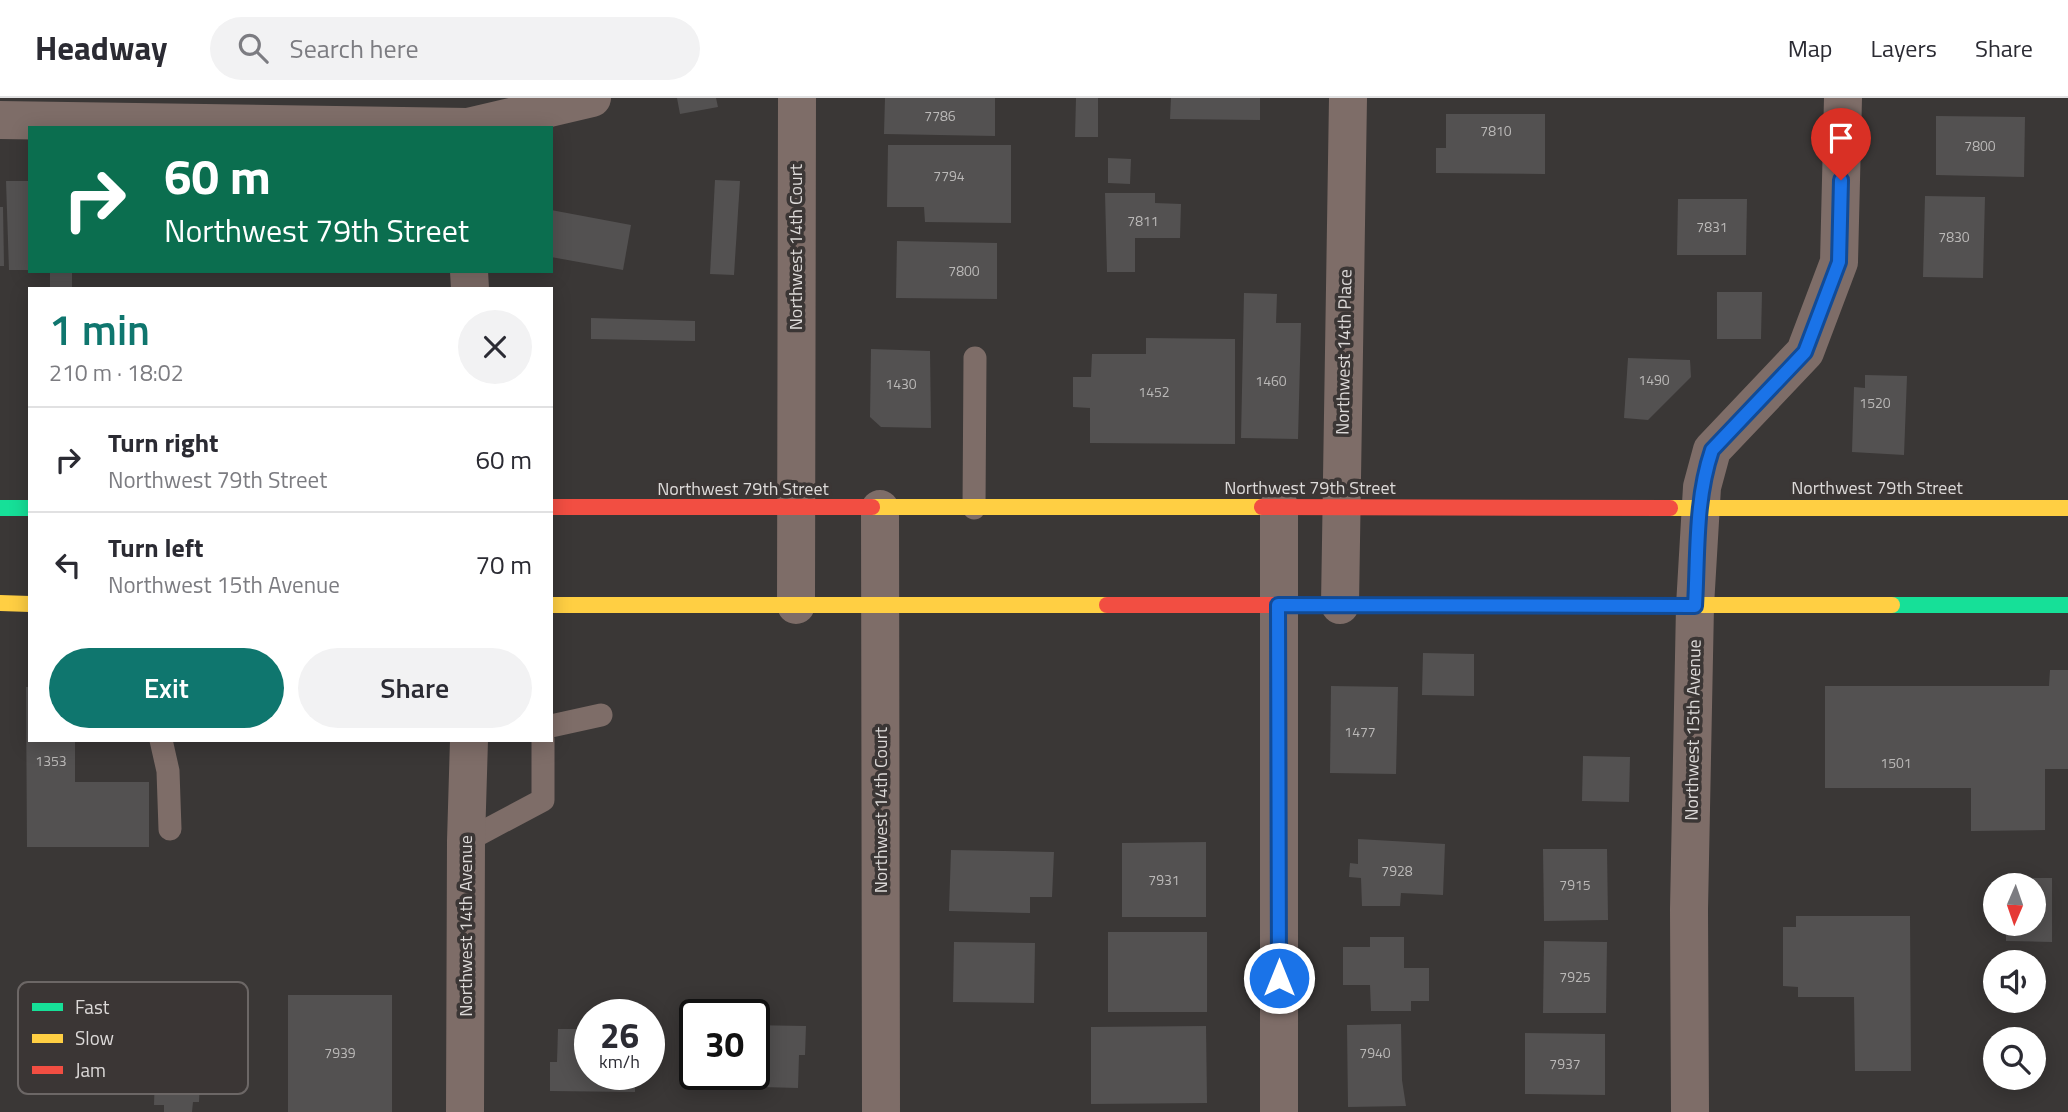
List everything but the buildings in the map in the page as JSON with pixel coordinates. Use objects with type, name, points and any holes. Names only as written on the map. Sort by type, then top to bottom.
[{"type":"main road","name":"Northwest 79th Street","points":[[553,507],[2068,508]]},
{"type":"main road","points":[[0,508],[28,508]]},
{"type":"main road","points":[[0,603],[28,604]]},
{"type":"main road","points":[[553,605],[2068,605]]},
{"type":"street","points":[[468,98],[468,126]]},
{"type":"street","points":[[472,126],[592,98]]},
{"type":"street","name":"Northwest 14th Court","points":[[796,605],[797,98]]},
{"type":"street","name":"Northwest 14th Place","points":[[1340,605],[1348,98]]},
{"type":"street","name":"Northwest 15th Avenue","points":[[1690,1112],[1689,910],[1695,606],[1700,508],[1706,468],[1712,450],[1805,352],[1839,262],[1843,98]]},
{"type":"street","points":[[0,120],[88,109],[284,111],[456,126]]},
{"type":"street","points":[[1279,506],[1279,1112]]},
{"type":"street","name":"Northwest 14th Court","points":[[880,509],[881,1112]]},
{"type":"street","name":"Northwest 14th Avenue","points":[[465,1112],[469,742]]},
{"type":"lane","points":[[974,509],[975,358]]},
{"type":"lane","points":[[553,726],[601,715]]},
{"type":"lane","points":[[161,742],[168,771],[170,829]]},
{"type":"lane","points":[[466,841],[543,800],[543,742]]},
{"type":"traffic: fast","points":[[0,508],[28,508]]},
{"type":"traffic: fast","points":[[1892,605],[2068,605]]},
{"type":"traffic: slow","points":[[872,507],[1262,507]]},
{"type":"traffic: slow","points":[[1670,508],[2068,508]]},
{"type":"traffic: slow","points":[[0,603],[28,604]]},
{"type":"traffic: slow","points":[[553,605],[1107,605]]},
{"type":"traffic: slow","points":[[1463,605],[1892,605]]},
{"type":"traffic: jam","points":[[553,507],[872,507]]},
{"type":"traffic: jam","points":[[1262,507],[1670,508]]},
{"type":"traffic: jam","points":[[1107,605],[1463,605]]},
{"type":"route","points":[[1279,978],[1278,605],[1695,606],[1702,487],[1712,450],[1805,352],[1839,262],[1841,180]]}]
